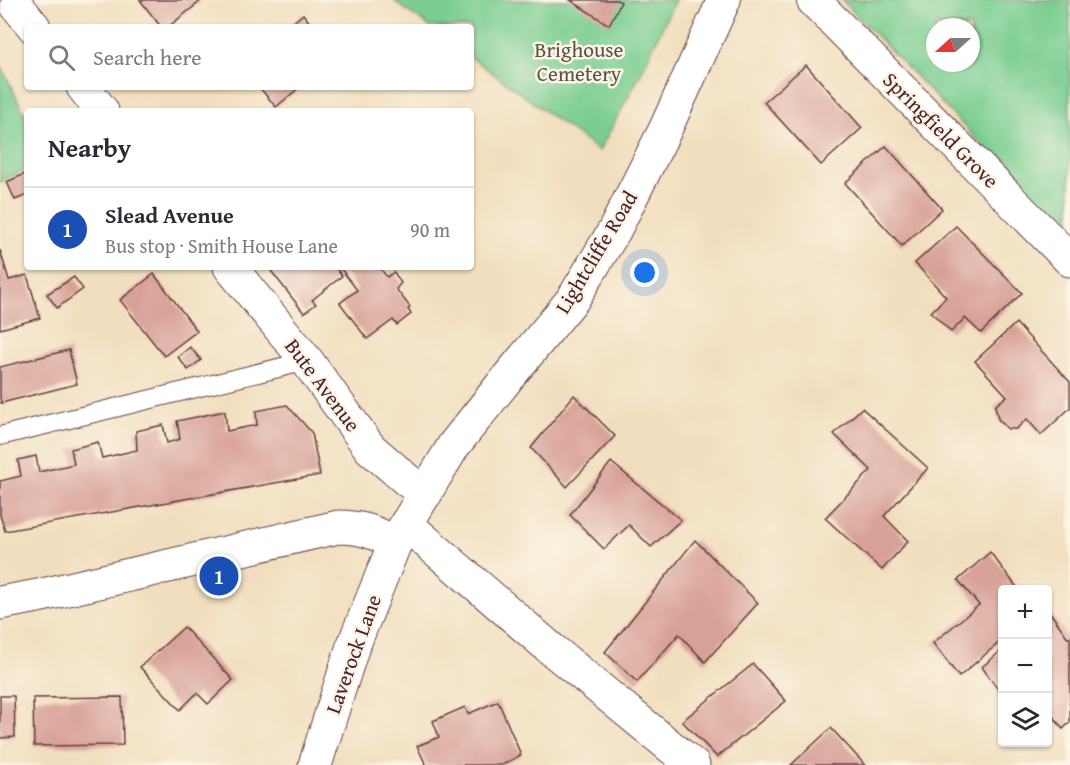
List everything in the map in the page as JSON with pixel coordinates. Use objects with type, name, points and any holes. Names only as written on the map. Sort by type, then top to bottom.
[{"type":"street","name":"Lightcliffe Road","points":[[401,534],[454,445],[573,299],[614,231],[665,130],[724,0]]},
{"type":"street","name":"Springfield Grove","points":[[813,0],[1070,260]]},
{"type":"street","points":[[85,90],[100,108]]},
{"type":"street","name":"Bute Avenue","points":[[232,270],[307,362],[370,448],[408,481],[426,493]]},
{"type":"street","points":[[0,603],[338,527],[401,534],[550,648],[693,765]]},
{"type":"street","name":"Laverock Lane","points":[[315,765],[352,648],[401,534]]},
{"type":"lane","points":[[0,436],[307,362]]},
{"type":"green space","name":"Brighouse Cemetery","points":[[393,0],[675,0],[640,75],[599,151],[474,59],[474,24],[426,24]]},
{"type":"green space","points":[[842,0],[1070,0],[1070,236]]},
{"type":"green space","points":[[0,64],[24,113],[24,170],[0,182]]},
{"type":"building","points":[[140,0],[202,0],[172,24],[159,24]]},
{"type":"building","points":[[570,0],[617,0],[621,2],[609,25]]},
{"type":"building","points":[[303,14],[311,24],[291,24]]},
{"type":"building","points":[[806,65],[862,128],[821,165],[764,102]]},
{"type":"building","points":[[262,90],[296,90],[276,107]]},
{"type":"building","points":[[886,146],[942,209],[902,246],[845,183]]},
{"type":"building","points":[[24,174],[24,196],[15,200],[7,182]]},
{"type":"building","points":[[956,226],[1022,293],[981,333],[965,318],[951,332],[931,312],[946,297],[915,263]]},
{"type":"building","points":[[0,250],[9,280],[27,275],[40,318],[0,329]]},
{"type":"building","points":[[270,270],[337,270],[342,276],[312,300],[316,304],[304,313]]},
{"type":"building","points":[[342,270],[381,270],[387,277],[394,272],[401,283],[396,289],[410,307],[408,309],[411,314],[397,325],[393,320],[367,339],[340,303],[357,290]]},
{"type":"building","points":[[154,274],[197,331],[164,356],[120,300]]},
{"type":"building","points":[[74,277],[83,289],[57,308],[47,294]]},
{"type":"building","points":[[1016,323],[1070,382],[1070,408],[1041,435],[1027,419],[1016,429],[1008,429],[998,419],[995,406],[1007,396],[975,361]]},
{"type":"building","points":[[190,347],[201,360],[188,370],[178,357]]},
{"type":"building","points":[[69,350],[77,384],[1,403],[0,367]]},
{"type":"building","points":[[574,395],[615,436],[567,487],[531,448]]},
{"type":"building","points":[[287,405],[312,433],[320,475],[5,531],[0,515],[0,481],[21,476],[18,460],[36,456],[39,472],[74,464],[71,449],[98,442],[102,458],[137,450],[136,431],[163,425],[167,443],[180,439],[177,421],[225,411],[227,431],[257,425],[256,411]]},
{"type":"building","points":[[862,408],[928,468],[884,516],[908,541],[882,570],[825,518],[871,470],[834,434]]},
{"type":"building","points":[[611,462],[681,520],[651,547],[629,525],[604,549],[570,515]]},
{"type":"building","points":[[695,540],[758,603],[705,662],[679,634],[637,682],[605,652]]},
{"type":"building","points":[[990,552],[1015,585],[998,585],[998,643],[959,677],[933,643],[979,605],[958,580]]},
{"type":"building","points":[[1052,615],[1068,638],[1070,637],[1070,722],[1063,729],[1052,715]]},
{"type":"building","points":[[184,627],[233,680],[208,704],[197,693],[180,710],[140,667]]},
{"type":"building","points":[[998,653],[998,689],[982,667]]},
{"type":"building","points":[[753,664],[786,701],[717,757],[682,721]]},
{"type":"building","points":[[0,696],[14,696],[15,737],[0,738]]},
{"type":"building","points":[[122,697],[123,745],[34,746],[33,698]]},
{"type":"building","points":[[498,701],[521,755],[502,765],[426,765],[417,746],[439,737],[433,721],[465,707],[468,714]]},
{"type":"building","points":[[831,728],[865,765],[791,765]]},
{"type":"place","name":"Slead Avenue","points":[[219,576]]}]
